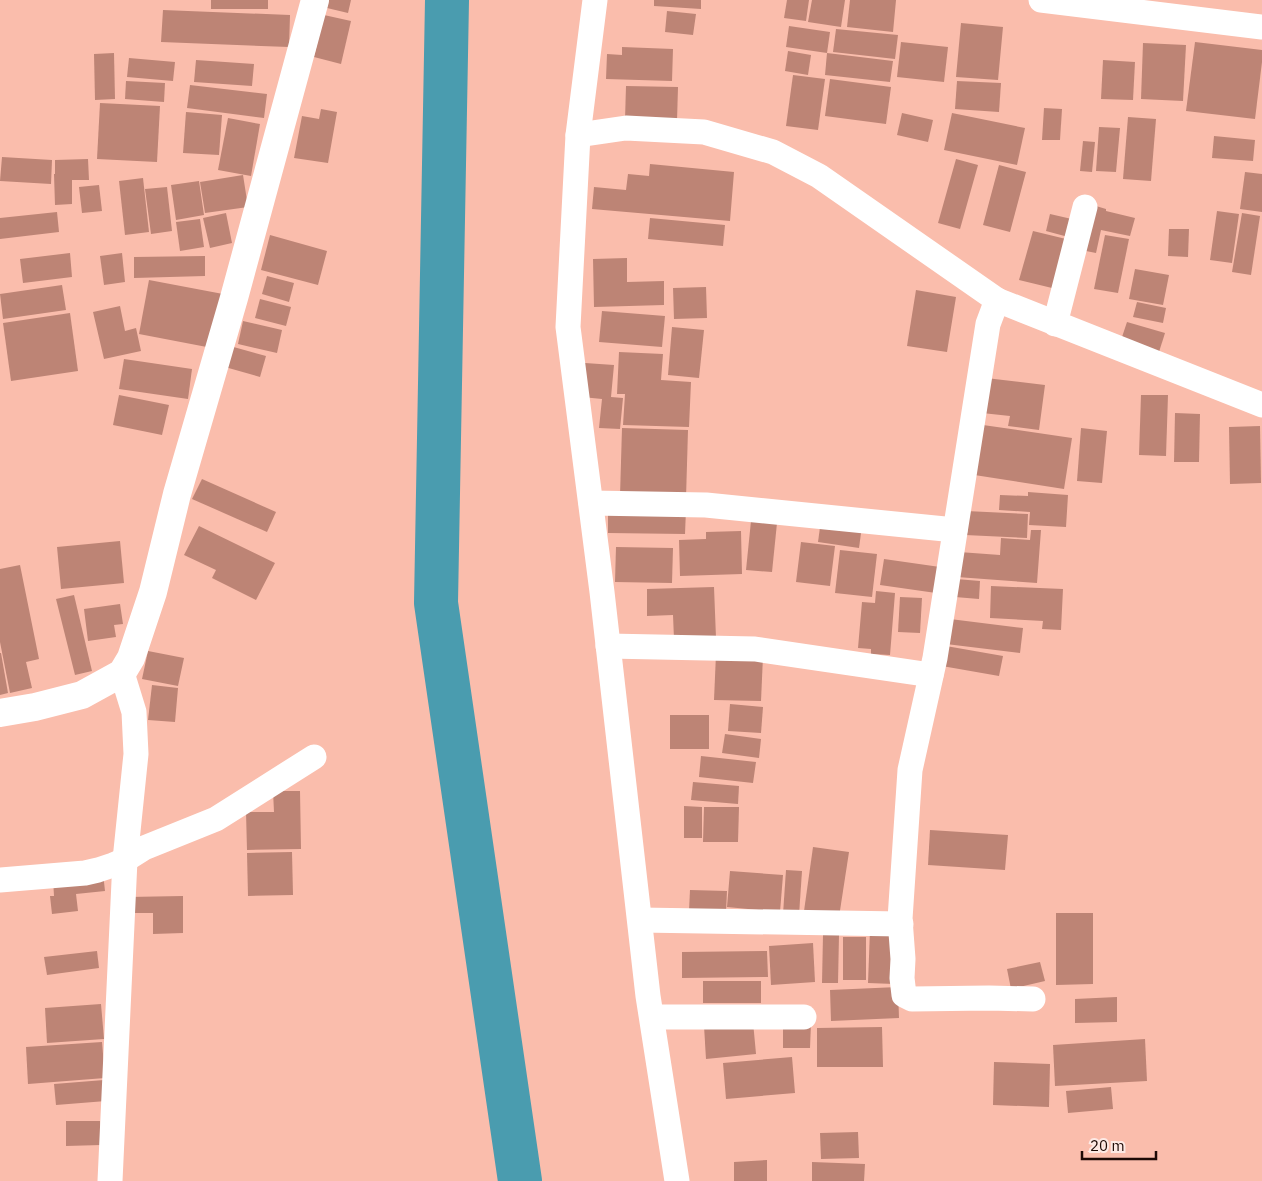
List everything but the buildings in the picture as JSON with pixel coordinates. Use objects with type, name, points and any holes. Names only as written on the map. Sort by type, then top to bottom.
[{"type":"street","points":[[0,713],[35,707],[82,695],[122,673],[131,658],[153,592],[177,494],[236,289],[315,0]]},
{"type":"street","points":[[596,0],[578,135],[568,327],[591,503],[652,1017],[677,1181]]},
{"type":"street","points":[[1041,0],[1262,27]]},
{"type":"street","points":[[578,135],[626,128],[704,132],[773,152],[819,176],[997,300],[1262,405]]},
{"type":"street","points":[[1054,324],[1085,207]]},
{"type":"street","points":[[997,300],[988,324],[931,675],[910,770],[900,924],[903,959],[902,991],[907,998],[912,999],[1033,999]]},
{"type":"street","points":[[591,503],[706,504],[955,530]]},
{"type":"street","points":[[608,646],[755,649],[931,675]]},
{"type":"street","points":[[110,1181],[125,860],[136,754],[134,712],[122,673]]},
{"type":"street","points":[[0,880],[85,873],[125,860],[144,848],[216,819],[314,757]]},
{"type":"street","points":[[640,920],[900,924]]},
{"type":"street","points":[[652,1017],[804,1017]]},
{"type":"waterway","points":[[447,0],[436,603],[520,1181]]}]
